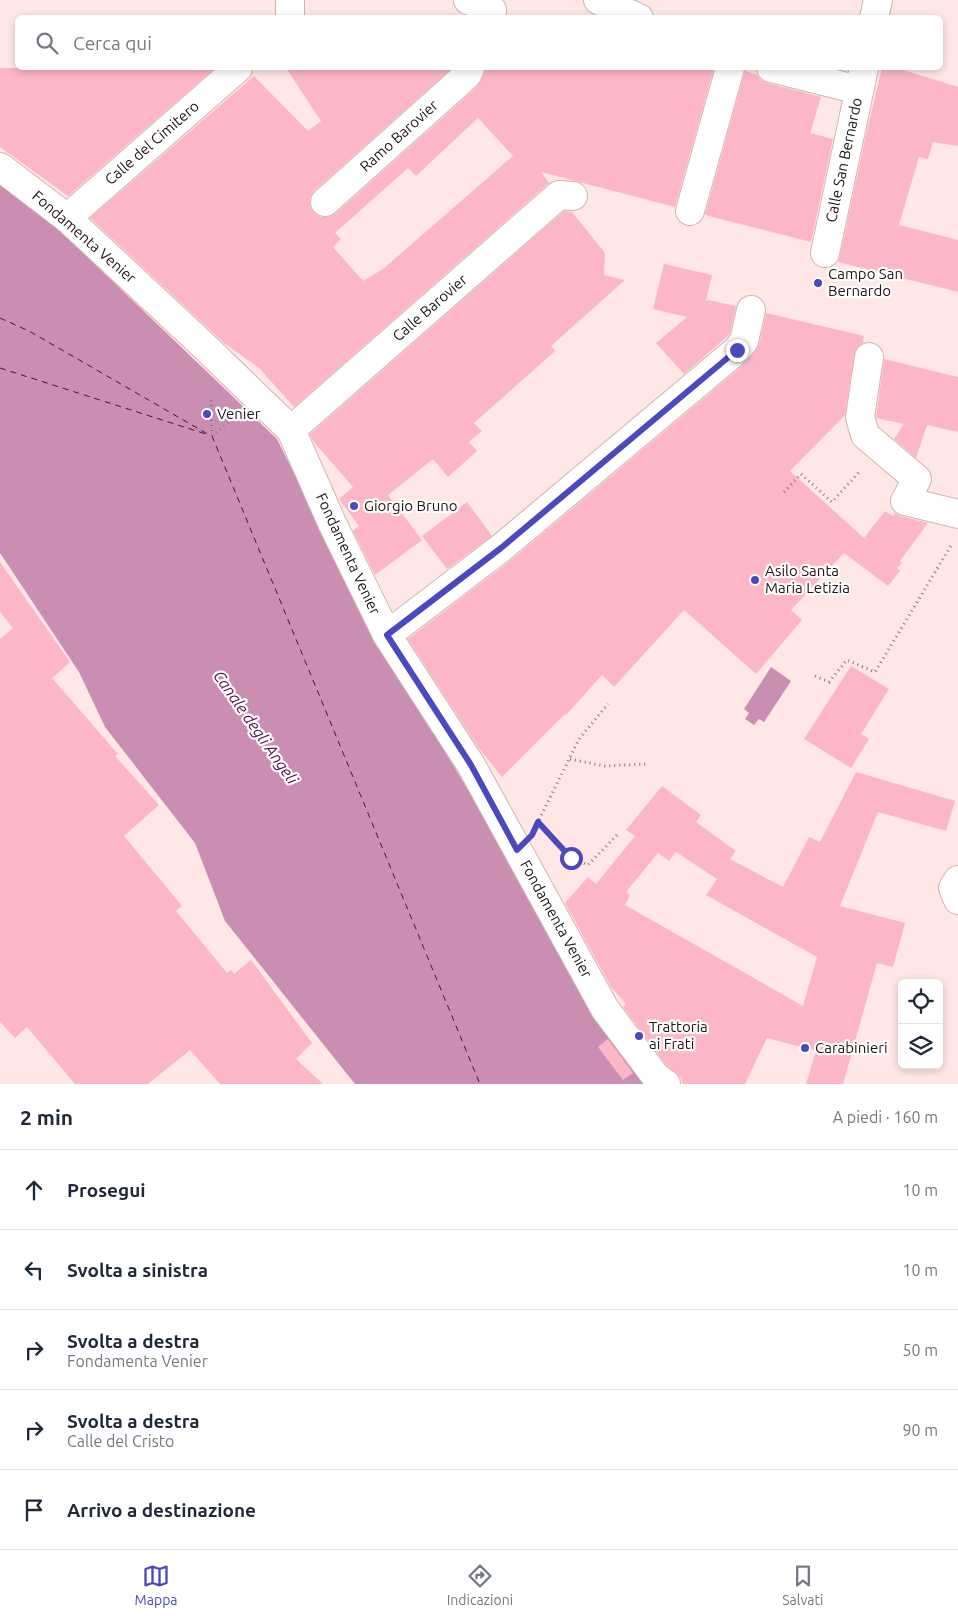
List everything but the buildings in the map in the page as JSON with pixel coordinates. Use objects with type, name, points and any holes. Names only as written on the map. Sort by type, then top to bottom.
[{"type":"street","points":[[290,0],[290,15]]},
{"type":"street","points":[[598,0],[632,15]]},
{"type":"street","points":[[875,15],[878,0]]},
{"type":"street","name":"Calle del Cimitero","points":[[67,218],[236,70]]},
{"type":"street","name":"Ramo Barovier","points":[[325,202],[467,75],[469,70]]},
{"type":"street","points":[[690,211],[729,70]]},
{"type":"street","points":[[788,70],[862,79]]},
{"type":"street","name":"Calle San Bernardo","points":[[825,253],[862,79]]},
{"type":"street","name":"Fondamenta Venier","points":[[0,167],[67,218],[291,430],[332,523],[387,635],[471,765],[605,1009],[656,1077],[666,1084]]},
{"type":"street","name":"Calle Barovier","points":[[291,430],[559,195],[573,196]]},
{"type":"street","points":[[387,635],[501,548],[737,350],[744,341],[751,310]]},
{"type":"street","points":[[869,357],[860,417],[865,435],[916,479],[905,501],[958,514]]},
{"type":"street","points":[[958,880],[953,888],[958,900]]},
{"type":"path","points":[[221,393],[211,401],[212,436],[239,412]]},
{"type":"path","points":[[784,492],[801,474],[832,502],[880,448]]},
{"type":"path","points":[[815,676],[829,682],[847,660],[874,672],[953,543]]},
{"type":"path","points":[[517,850],[532,835],[579,739],[608,704]]},
{"type":"path","points":[[570,759],[604,766],[648,764]]},
{"type":"path","points":[[538,822],[571,858],[588,865],[618,834]]},
{"type":"water","name":"Canale degli Angeli","points":[[0,180],[33,205],[277,439],[376,639],[492,829],[653,1084],[355,1084],[225,921],[195,843],[105,727],[79,672],[0,553]]},
{"type":"water","points":[[771,667],[791,681],[764,722],[759,719],[754,725],[745,719],[749,713],[744,709]]},
{"type":"ferry route","points":[[0,318],[29,331],[211,436]]},
{"type":"ferry route","points":[[0,368],[209,435]]},
{"type":"ferry route","points":[[212,436],[480,1084]]},
{"type":"place","name":"Campo San Bernardo","points":[[818,283]]},
{"type":"place","name":"Venier","points":[[207,414]]},
{"type":"place","name":"Giorgio Bruno","points":[[354,506]]},
{"type":"place","name":"Asilo Santa Maria Letizia","points":[[755,580]]},
{"type":"place","name":"Trattoria ai Frati","points":[[639,1036]]},
{"type":"place","name":"Carabinieri","points":[[805,1048]]},
{"type":"route","points":[[571,858],[538,822],[532,835],[517,850],[471,765],[387,635],[501,548],[737,350]]}]
